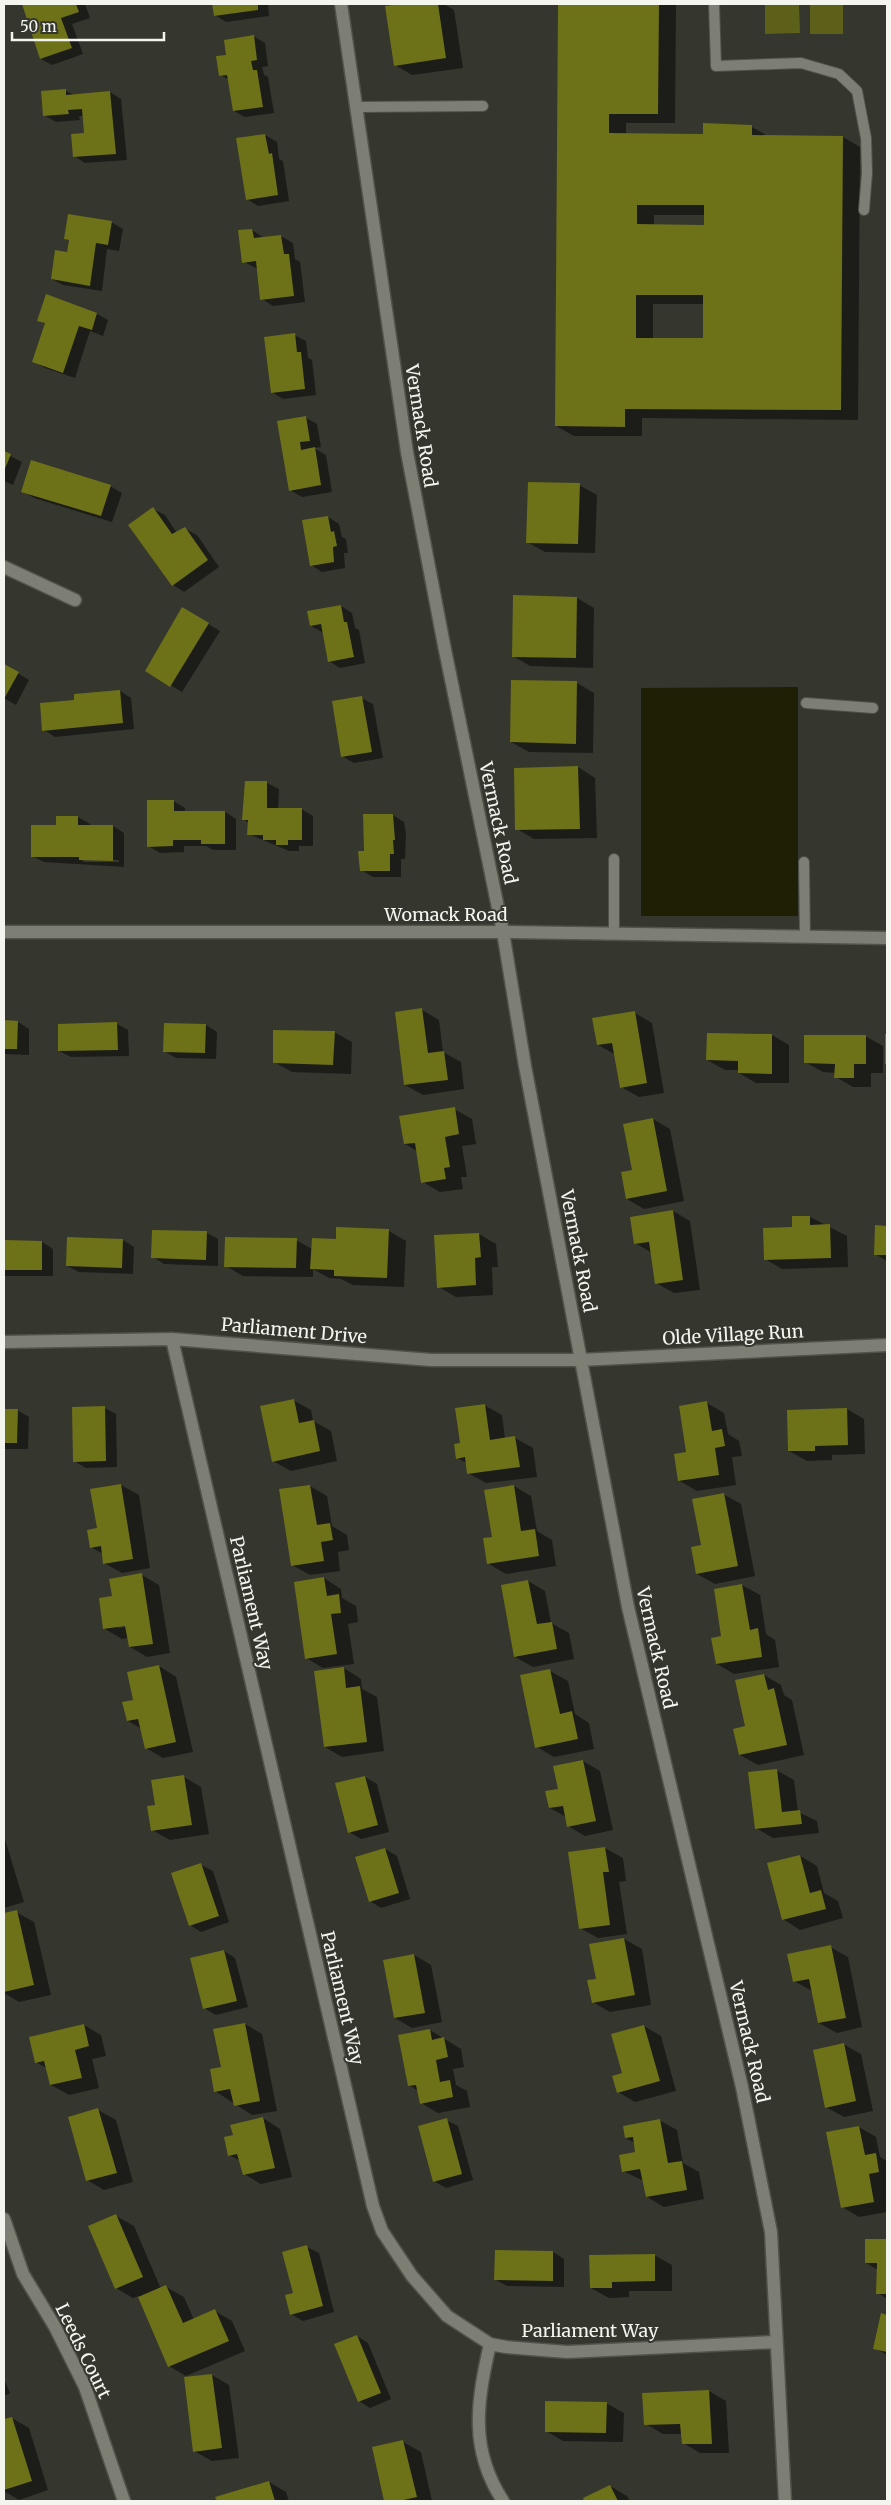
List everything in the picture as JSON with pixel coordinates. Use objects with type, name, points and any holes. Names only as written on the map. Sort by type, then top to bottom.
[{"type":"street","name":"Vermack Road","points":[[341,4],[358,107],[407,452],[503,932],[527,1076],[580,1360],[628,1606],[742,2087],[771,2232],[775,2342],[785,2501]]},
{"type":"street","points":[[4,567],[75,600]]},
{"type":"street","name":"Womack Road","points":[[4,932],[503,932],[887,938]]},
{"type":"street","name":"Parliament Drive","points":[[4,1342],[172,1338],[431,1360],[580,1360]]},
{"type":"street","name":"Parliament Way","points":[[172,1338],[373,2206],[382,2231],[412,2276],[447,2316],[490,2344],[567,2352],[775,2342]]},
{"type":"street","name":"Olde Village Run","points":[[580,1360],[887,1345]]},
{"type":"street","name":"Leeds Court","points":[[4,2219],[23,2274],[55,2327],[84,2388],[124,2501]]},
{"type":"street","points":[[490,2344],[481,2386],[479,2446],[490,2481],[503,2501]]},
{"type":"lane","points":[[714,4],[716,66],[801,63],[839,74],[857,91],[866,138],[867,173],[864,210]]},
{"type":"lane","points":[[358,107],[483,106]]},
{"type":"lane","points":[[806,703],[873,708]]},
{"type":"lane","points":[[614,859],[614,934]]},
{"type":"lane","points":[[804,862],[805,936]]},
{"type":"shaded area","points":[[765,4],[799,4],[800,33],[765,34]]},
{"type":"shaded area","points":[[810,4],[843,4],[843,34],[810,34]]},
{"type":"shaded area","points":[[798,687],[798,916],[641,916],[641,688]]},
{"type":"building","points":[[22,4],[76,4],[79,12],[61,18],[72,48],[40,59]]},
{"type":"building","points":[[212,4],[258,4],[258,10],[214,16]]},
{"type":"building","points":[[438,4],[446,58],[394,66],[385,6]]},
{"type":"building","points":[[558,4],[659,4],[658,114],[609,114],[609,133],[703,134],[703,123],[752,125],[752,135],[843,136],[841,410],[625,409],[625,427],[555,426]],"holes":[[[637,205],[704,205],[704,225],[637,224]],[[636,295],[703,295],[703,338],[636,338]]]},
{"type":"building","points":[[254,35],[257,60],[251,61],[253,70],[257,70],[263,107],[233,111],[227,75],[219,76],[216,56],[226,55],[224,40]]},
{"type":"building","points":[[66,89],[66,95],[110,91],[116,154],[73,157],[71,134],[84,133],[82,109],[68,110],[69,114],[43,116],[41,91]]},
{"type":"building","points":[[265,134],[269,154],[272,153],[278,195],[246,200],[236,138]]},
{"type":"building","points":[[68,214],[112,221],[108,245],[96,243],[90,286],[51,279],[55,250],[67,252],[69,240],[64,239]]},
{"type":"building","points":[[252,229],[254,238],[281,235],[284,254],[289,254],[294,296],[260,300],[256,261],[242,263],[238,230]]},
{"type":"building","points":[[46,294],[97,313],[92,330],[79,326],[63,373],[32,362],[45,323],[37,321]]},
{"type":"building","points":[[295,333],[297,352],[301,352],[305,389],[271,393],[264,337]]},
{"type":"building","points":[[306,416],[310,441],[300,442],[301,450],[315,447],[321,485],[289,491],[277,421]]},
{"type":"building","points":[[4,451],[11,454],[4,471]]},
{"type":"building","points":[[31,460],[111,485],[101,516],[21,492]]},
{"type":"building","points":[[528,482],[580,483],[578,544],[526,543]]},
{"type":"building","points":[[153,507],[172,534],[185,527],[208,560],[172,586],[128,525]]},
{"type":"building","points":[[328,516],[331,532],[334,531],[337,546],[333,547],[334,562],[310,566],[302,520]]},
{"type":"building","points":[[513,595],[577,597],[576,658],[512,657]]},
{"type":"building","points":[[341,605],[344,622],[347,622],[354,657],[328,662],[321,624],[310,626],[307,611]]},
{"type":"building","points":[[182,607],[209,623],[170,687],[145,671]]},
{"type":"building","points":[[4,664],[19,672],[4,699]]},
{"type":"building","points":[[511,680],[577,681],[576,744],[510,742]]},
{"type":"building","points":[[120,690],[123,723],[42,731],[40,703],[74,700],[74,694]]},
{"type":"building","points":[[362,696],[372,752],[341,757],[332,701]]},
{"type":"building","points":[[578,766],[580,829],[515,830],[514,768]]},
{"type":"building","points":[[245,781],[267,781],[267,808],[302,808],[302,840],[288,840],[288,845],[276,845],[276,840],[263,840],[263,835],[247,835],[248,820],[242,820]]},
{"type":"building","points":[[147,800],[174,800],[174,811],[225,811],[225,844],[201,844],[201,840],[173,840],[173,846],[147,847]]},
{"type":"building","points":[[363,814],[393,814],[395,840],[393,840],[394,854],[390,854],[390,871],[360,871],[358,851],[364,851]]},
{"type":"building","points":[[56,816],[78,816],[78,825],[113,825],[113,861],[79,860],[79,857],[31,857],[31,825],[56,825]]},
{"type":"building","points":[[422,1008],[428,1053],[444,1051],[448,1080],[404,1085],[395,1012]]},
{"type":"building","points":[[635,1011],[647,1083],[620,1088],[612,1043],[597,1045],[592,1018]]},
{"type":"building","points":[[4,1020],[18,1021],[17,1049],[4,1049]]},
{"type":"building","points":[[117,1022],[118,1050],[58,1051],[58,1024]]},
{"type":"building","points":[[164,1023],[206,1024],[205,1053],[163,1052]]},
{"type":"building","points":[[273,1030],[335,1031],[333,1065],[273,1063]]},
{"type":"building","points":[[707,1033],[772,1034],[772,1074],[738,1073],[738,1061],[706,1060]]},
{"type":"building","points":[[885,1034],[887,1034],[887,1064],[885,1064]]},
{"type":"building","points":[[804,1035],[866,1035],[866,1064],[854,1064],[854,1078],[834,1078],[835,1064],[804,1063]]},
{"type":"building","points":[[455,1107],[459,1134],[445,1137],[450,1167],[444,1168],[446,1179],[421,1183],[415,1143],[404,1144],[399,1116]]},
{"type":"building","points":[[653,1118],[667,1191],[626,1199],[621,1172],[632,1170],[623,1124]]},
{"type":"building","points":[[673,1210],[683,1280],[655,1284],[649,1242],[634,1244],[630,1217]]},
{"type":"building","points":[[792,1216],[810,1216],[810,1225],[830,1224],[831,1258],[764,1260],[763,1228],[792,1227]]},
{"type":"building","points":[[875,1225],[887,1226],[887,1255],[874,1255]]},
{"type":"building","points":[[336,1227],[389,1229],[387,1278],[334,1276],[334,1270],[310,1269],[312,1238],[336,1239]]},
{"type":"building","points":[[152,1230],[207,1231],[206,1260],[151,1258]]},
{"type":"building","points":[[479,1233],[481,1257],[475,1258],[476,1285],[437,1288],[434,1235]]},
{"type":"building","points":[[67,1237],[123,1239],[122,1268],[66,1266]]},
{"type":"building","points":[[225,1237],[297,1238],[296,1268],[224,1267]]},
{"type":"building","points":[[4,1240],[42,1241],[42,1270],[4,1270]]},
{"type":"building","points":[[294,1399],[299,1423],[314,1420],[320,1451],[272,1462],[260,1406]]},
{"type":"building","points":[[707,1401],[712,1431],[722,1429],[725,1446],[715,1448],[719,1475],[678,1481],[674,1454],[686,1452],[679,1406]]},
{"type":"building","points":[[485,1404],[490,1440],[515,1436],[520,1467],[467,1474],[465,1457],[456,1459],[454,1444],[460,1443],[455,1408]]},
{"type":"building","points":[[105,1406],[106,1461],[73,1462],[72,1407]]},
{"type":"building","points":[[847,1408],[848,1445],[815,1446],[815,1451],[788,1451],[787,1410]]},
{"type":"building","points":[[4,1409],[18,1409],[17,1443],[4,1443]]},
{"type":"building","points":[[121,1484],[133,1559],[103,1564],[101,1546],[90,1548],[87,1530],[97,1528],[90,1489]]},
{"type":"building","points":[[310,1485],[317,1525],[330,1523],[333,1540],[321,1542],[324,1561],[291,1566],[279,1489]]},
{"type":"building","points":[[514,1485],[521,1531],[535,1529],[539,1556],[487,1564],[483,1538],[492,1537],[484,1490]]},
{"type":"building","points":[[724,1493],[738,1566],[696,1574],[691,1547],[701,1545],[692,1499]]},
{"type":"building","points":[[142,1573],[153,1644],[129,1647],[125,1626],[103,1629],[99,1598],[112,1596],[109,1579]]},
{"type":"building","points":[[324,1577],[327,1596],[339,1594],[341,1613],[331,1614],[337,1654],[305,1659],[294,1582]]},
{"type":"building","points":[[528,1580],[537,1624],[552,1622],[557,1649],[514,1657],[501,1585]]},
{"type":"building","points":[[742,1584],[750,1630],[758,1628],[762,1657],[716,1664],[711,1638],[721,1636],[714,1589]]},
{"type":"building","points":[[159,1665],[176,1742],[145,1749],[138,1719],[127,1721],[122,1702],[133,1700],[127,1672]]},
{"type":"building","points":[[344,1667],[346,1688],[360,1686],[367,1742],[324,1747],[314,1671]]},
{"type":"building","points":[[550,1669],[560,1714],[572,1711],[578,1739],[535,1748],[520,1675]]},
{"type":"building","points":[[764,1674],[768,1690],[774,1688],[787,1745],[739,1755],[733,1729],[745,1726],[735,1680]]},
{"type":"building","points":[[583,1760],[596,1821],[567,1827],[563,1806],[549,1808],[545,1791],[558,1789],[553,1766]]},
{"type":"building","points":[[777,1769],[782,1812],[800,1810],[802,1824],[755,1829],[748,1772]]},
{"type":"building","points":[[184,1775],[192,1825],[151,1831],[147,1806],[155,1805],[151,1780]]},
{"type":"building","points":[[365,1776],[378,1825],[348,1833],[335,1783]]},
{"type":"building","points":[[605,1847],[609,1872],[603,1872],[610,1925],[579,1929],[568,1852]]},
{"type":"building","points":[[385,1848],[399,1893],[369,1902],[355,1857]]},
{"type":"building","points":[[800,1855],[810,1893],[821,1890],[826,1909],[782,1920],[767,1863]]},
{"type":"building","points":[[201,1863],[219,1916],[189,1926],[171,1873]]},
{"type":"building","points":[[17,1910],[34,1985],[4,1992],[4,1913]]},
{"type":"building","points":[[624,1938],[635,1995],[592,2003],[587,1980],[596,1979],[589,1944]]},
{"type":"building","points":[[831,1945],[846,2018],[818,2023],[809,1979],[793,1982],[787,1954]]},
{"type":"building","points":[[224,1950],[237,2001],[203,2009],[190,1958]]},
{"type":"building","points":[[414,1954],[425,2013],[394,2018],[383,1960]]},
{"type":"building","points":[[245,2023],[260,2101],[234,2106],[230,2089],[214,2092],[210,2069],[221,2067],[213,2029]]},
{"type":"building","points":[[84,2024],[89,2046],[75,2050],[82,2078],[50,2085],[44,2061],[35,2063],[29,2037]]},
{"type":"building","points":[[644,2025],[660,2081],[617,2093],[612,2076],[622,2073],[611,2034]]},
{"type":"building","points":[[430,2029],[432,2040],[444,2037],[448,2057],[436,2060],[440,2082],[450,2080],[453,2097],[420,2104],[416,2085],[408,2086],[398,2035]]},
{"type":"building","points":[[844,2043],[856,2101],[825,2108],[813,2050]]},
{"type":"building","points":[[98,2108],[117,2173],[86,2181],[68,2117]]},
{"type":"building","points":[[263,2117],[275,2168],[243,2175],[237,2154],[228,2156],[224,2137],[233,2135],[230,2125]]},
{"type":"building","points":[[447,2118],[462,2174],[433,2182],[418,2126]]},
{"type":"building","points":[[660,2119],[668,2163],[682,2161],[687,2190],[646,2197],[640,2169],[622,2172],[619,2155],[635,2152],[633,2137],[625,2138],[623,2126]]},
{"type":"building","points":[[859,2126],[865,2155],[876,2153],[879,2172],[869,2174],[874,2202],[841,2208],[826,2132]]},
{"type":"building","points":[[116,2214],[143,2277],[115,2289],[88,2226]]},
{"type":"building","points":[[865,2239],[887,2239],[887,2294],[876,2294],[877,2263],[865,2263]]},
{"type":"building","points":[[307,2245],[323,2306],[290,2315],[285,2295],[293,2293],[282,2252]]},
{"type":"building","points":[[495,2250],[553,2251],[553,2281],[494,2280]]},
{"type":"building","points":[[655,2254],[655,2281],[612,2282],[612,2288],[590,2288],[589,2255]]},
{"type":"building","points":[[166,2285],[183,2323],[215,2309],[229,2341],[168,2367],[138,2297]]},
{"type":"building","points":[[881,2313],[887,2315],[887,2352],[873,2349]]},
{"type":"building","points":[[357,2335],[381,2393],[358,2402],[334,2344]]},
{"type":"building","points":[[212,2374],[222,2448],[193,2452],[184,2377]]},
{"type":"building","points":[[709,2390],[712,2444],[682,2444],[680,2424],[644,2425],[642,2393]]},
{"type":"building","points":[[545,2401],[607,2402],[606,2433],[545,2432]]},
{"type":"building","points":[[12,2417],[32,2481],[4,2490],[4,2419]]},
{"type":"building","points":[[403,2440],[417,2497],[399,2501],[384,2501],[372,2447]]},
{"type":"building","points":[[269,2481],[275,2501],[217,2501],[215,2497]]},
{"type":"building","points":[[610,2485],[618,2501],[584,2501],[583,2498]]}]
